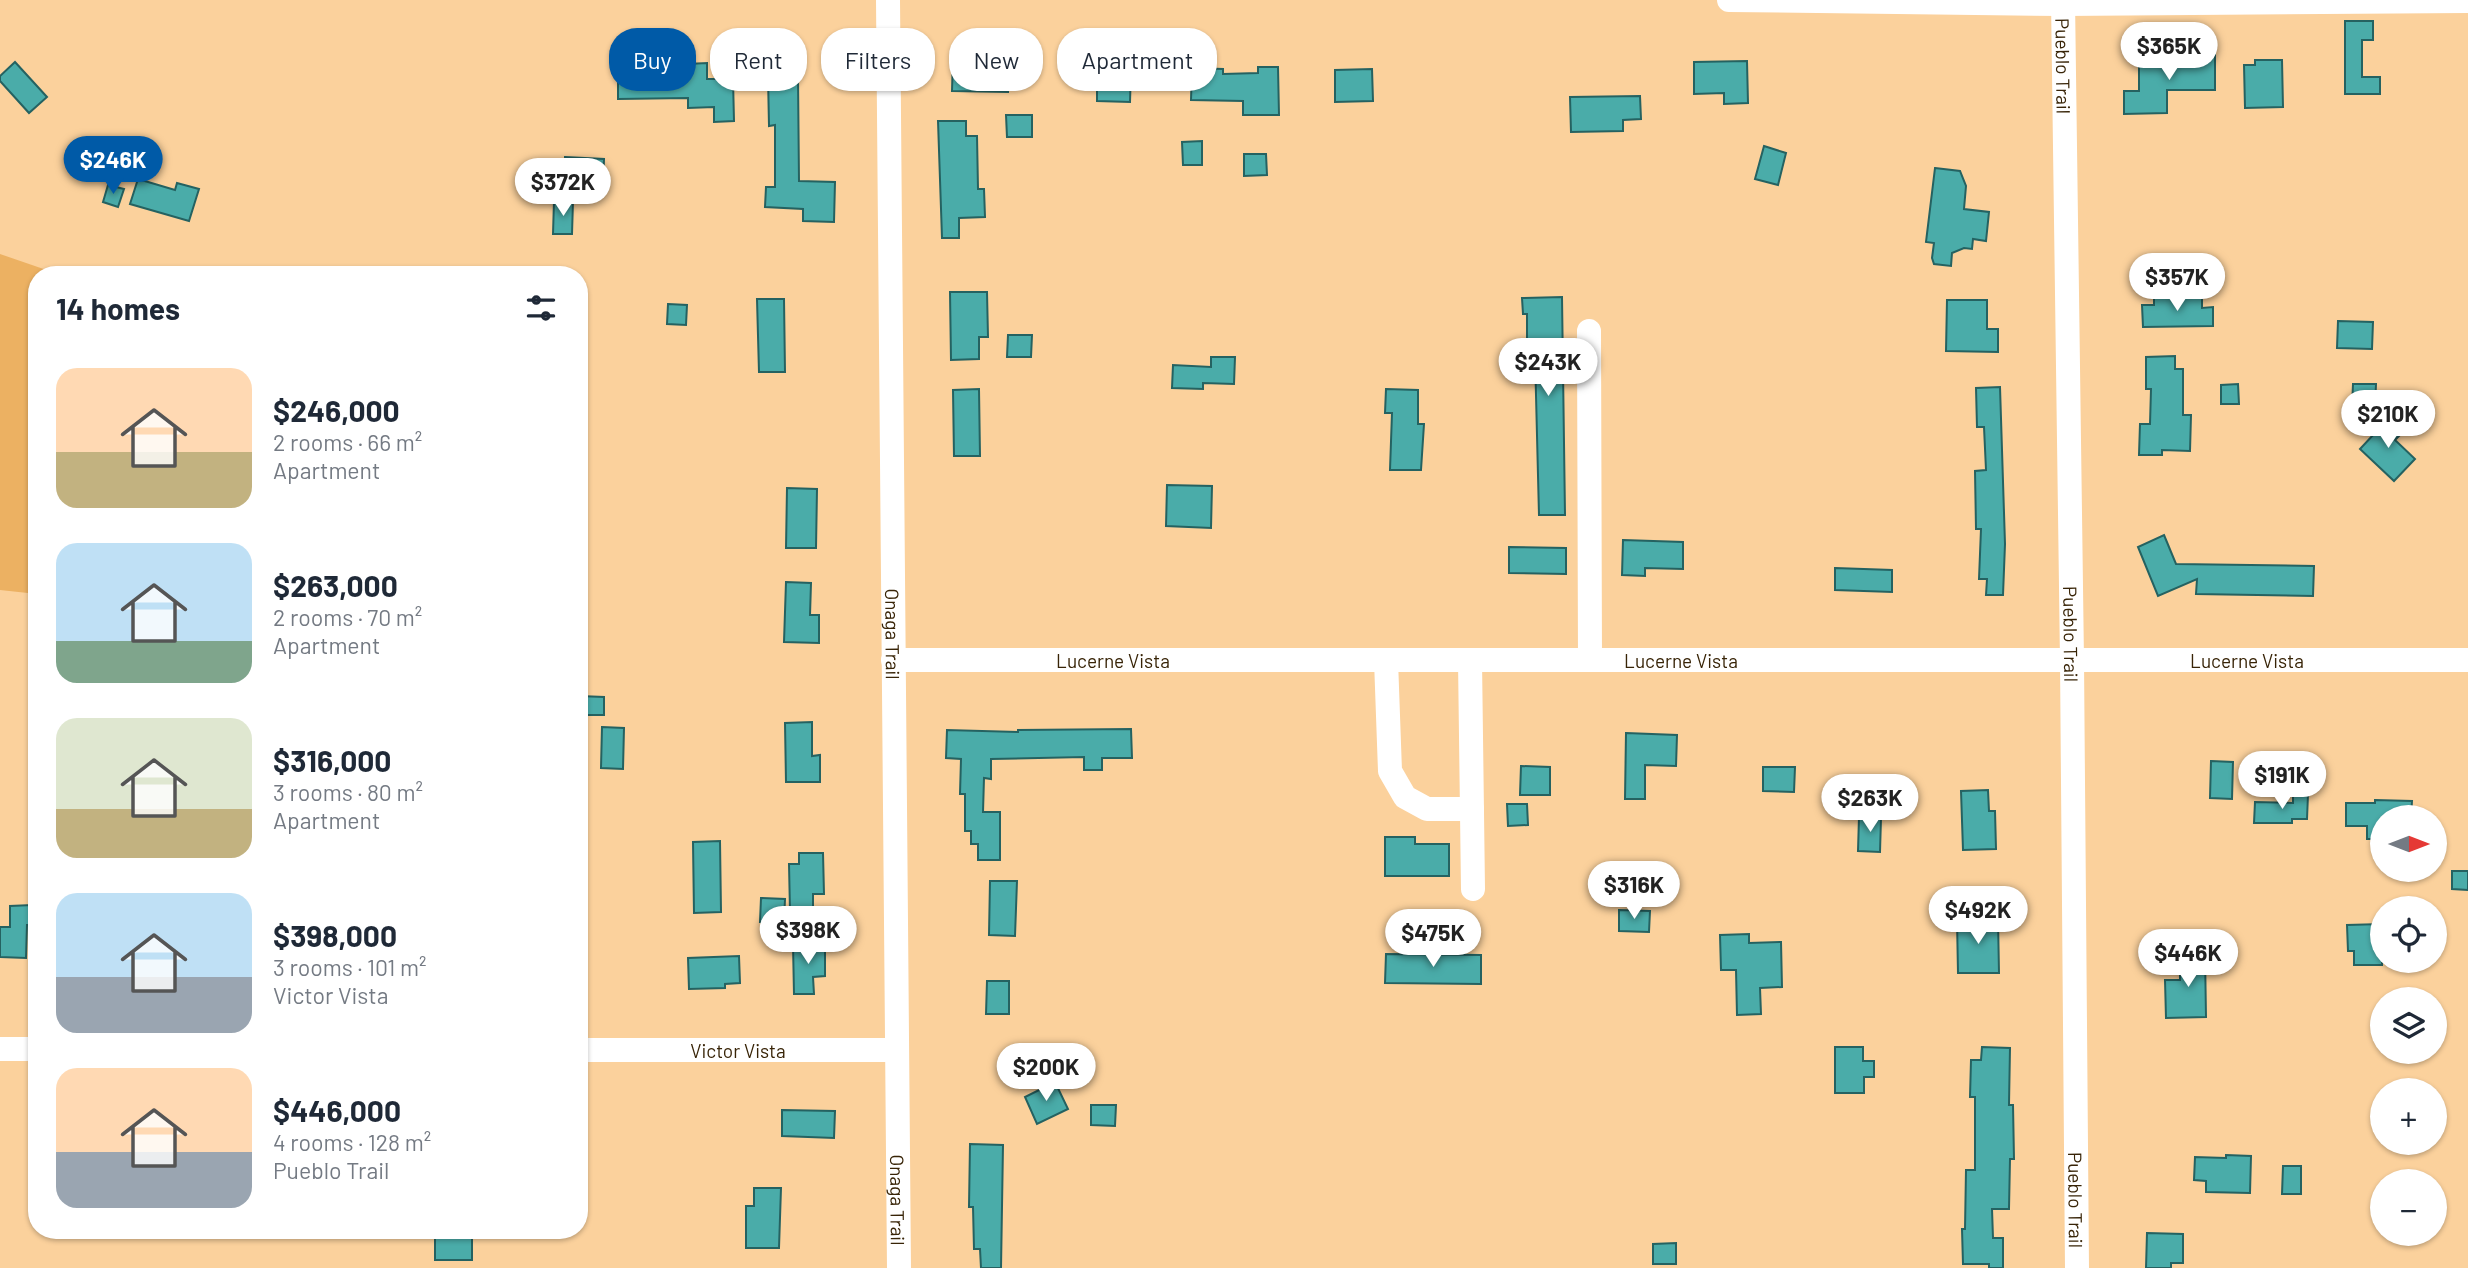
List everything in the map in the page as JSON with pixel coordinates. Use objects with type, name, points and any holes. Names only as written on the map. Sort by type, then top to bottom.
[{"type":"street","name":"Onaga Trail","points":[[888,0],[899,1268]]},
{"type":"street","points":[[1729,0],[2468,1]]},
{"type":"street","name":"Pueblo Trail","points":[[2063,2],[2077,1268]]},
{"type":"street","points":[[1589,331],[1590,660]]},
{"type":"street","name":"Lucerne Vista","points":[[893,660],[2468,660]]},
{"type":"street","points":[[1386,660],[1390,771],[1405,797],[1427,809],[1472,809]]},
{"type":"street","points":[[1470,660],[1473,889]]},
{"type":"street","points":[[0,1049],[28,1049]]},
{"type":"street","name":"Victor Vista","points":[[588,1050],[897,1050]]},
{"type":"shaded area","points":[[0,254],[35,266],[28,266],[28,593],[0,590]]},
{"type":"building","points":[[2345,21],[2373,21],[2373,40],[2362,40],[2362,77],[2380,77],[2380,94],[2345,94]]},
{"type":"building","points":[[2190,53],[2215,53],[2215,90],[2167,90],[2167,113],[2124,114],[2124,91],[2139,91],[2139,62],[2190,61]]},
{"type":"building","points":[[2255,60],[2282,60],[2283,107],[2245,108],[2244,65],[2255,65]]},
{"type":"building","points":[[1747,61],[1748,103],[1724,104],[1724,93],[1694,94],[1694,62]]},
{"type":"building","points":[[15,62],[47,97],[29,113],[0,81],[0,76]]},
{"type":"building","points":[[707,63],[710,91],[733,91],[734,121],[714,122],[714,107],[688,108],[688,98],[618,99],[618,91],[696,91],[696,64]]},
{"type":"building","points":[[1258,67],[1278,67],[1279,115],[1243,115],[1243,101],[1191,100],[1191,91],[1217,91],[1217,69],[1223,69],[1223,74],[1258,73]]},
{"type":"building","points":[[1372,69],[1373,101],[1335,102],[1335,70]]},
{"type":"building","points":[[768,91],[798,91],[799,181],[835,182],[834,222],[803,221],[803,209],[765,207],[766,187],[775,187],[775,125],[769,126]]},
{"type":"building","points":[[1097,91],[1130,91],[1130,102],[1097,101]]},
{"type":"building","points":[[1640,96],[1641,119],[1623,120],[1623,131],[1571,132],[1570,97]]},
{"type":"building","points":[[1006,115],[1032,115],[1032,137],[1007,137]]},
{"type":"building","points":[[938,121],[966,121],[966,136],[977,136],[978,189],[984,189],[985,217],[959,218],[959,238],[942,238]]},
{"type":"building","points":[[1202,141],[1202,165],[1183,165],[1182,142]]},
{"type":"building","points":[[1764,146],[1786,153],[1778,185],[1755,179]]},
{"type":"building","points":[[1244,154],[1266,154],[1267,175],[1244,176]]},
{"type":"building","points":[[565,157],[604,159],[603,188],[564,186]]},
{"type":"building","points":[[1935,168],[1960,171],[1966,186],[1964,209],[1989,212],[1986,241],[1973,239],[1972,249],[1964,248],[1952,253],[1951,266],[1934,264],[1934,243],[1926,242]]},
{"type":"building","points":[[138,179],[175,190],[177,183],[199,189],[189,221],[130,204]]},
{"type":"building","points":[[108,185],[124,189],[118,207],[103,202]]},
{"type":"building","points":[[554,201],[573,201],[572,234],[553,234]]},
{"type":"building","points":[[950,292],[987,292],[988,337],[979,337],[979,359],[951,360]]},
{"type":"building","points":[[1562,297],[1565,515],[1539,515],[1535,355],[1527,355],[1527,314],[1523,314],[1522,298]]},
{"type":"building","points":[[2202,297],[2202,308],[2213,307],[2213,326],[2143,327],[2142,305],[2154,305],[2154,298]]},
{"type":"building","points":[[757,299],[784,299],[785,372],[759,372]]},
{"type":"building","points":[[1947,300],[1987,300],[1987,329],[1998,329],[1998,352],[1946,351]]},
{"type":"building","points":[[668,304],[687,305],[686,325],[667,324]]},
{"type":"building","points":[[2338,321],[2373,322],[2372,349],[2337,348]]},
{"type":"building","points":[[1008,335],[1032,335],[1031,357],[1007,357]]},
{"type":"building","points":[[2175,356],[2175,369],[2183,369],[2183,415],[2191,415],[2190,451],[2162,450],[2162,455],[2139,455],[2140,424],[2150,424],[2151,389],[2146,389],[2146,357]]},
{"type":"building","points":[[1211,357],[1235,357],[1234,384],[1203,383],[1203,389],[1172,388],[1173,365],[1211,367]]},
{"type":"building","points":[[2238,384],[2239,404],[2221,404],[2221,385]]},
{"type":"building","points":[[2353,384],[2376,384],[2375,409],[2352,408]]},
{"type":"building","points":[[2000,387],[2005,544],[2003,595],[1986,595],[1987,579],[1979,579],[1981,529],[1976,529],[1975,471],[1986,470],[1984,427],[1977,427],[1976,388]]},
{"type":"building","points":[[979,389],[980,456],[954,456],[953,390]]},
{"type":"building","points":[[1386,389],[1418,390],[1418,424],[1424,424],[1421,470],[1390,470],[1392,413],[1385,413]]},
{"type":"building","points":[[2389,418],[2403,432],[2395,440],[2415,459],[2394,481],[2360,449]]},
{"type":"building","points":[[1167,485],[1212,486],[1211,528],[1166,526]]},
{"type":"building","points":[[787,488],[817,489],[816,548],[786,548]]},
{"type":"building","points":[[2164,535],[2176,564],[2314,566],[2313,596],[2196,594],[2197,579],[2158,596],[2138,547]]},
{"type":"building","points":[[1623,540],[1683,542],[1683,569],[1645,568],[1645,576],[1622,575]]},
{"type":"building","points":[[1509,547],[1566,548],[1566,574],[1509,573]]},
{"type":"building","points":[[1835,568],[1892,570],[1892,592],[1835,590]]},
{"type":"building","points":[[786,582],[811,583],[810,615],[819,615],[819,643],[784,642]]},
{"type":"building","points":[[588,696],[604,697],[604,715],[588,715]]},
{"type":"building","points":[[812,722],[812,756],[820,755],[820,782],[786,782],[785,723]]},
{"type":"building","points":[[602,727],[624,728],[623,769],[601,768]]},
{"type":"building","points":[[1131,729],[1132,758],[1102,758],[1102,770],[1084,770],[1084,757],[991,759],[991,779],[984,778],[983,812],[1000,812],[1000,860],[978,860],[978,844],[971,844],[971,831],[965,831],[965,794],[960,794],[961,759],[946,758],[947,730],[1018,732]]},
{"type":"building","points":[[1626,733],[1677,735],[1676,766],[1645,765],[1645,799],[1625,799]]},
{"type":"building","points":[[2211,761],[2233,762],[2232,799],[2210,798]]},
{"type":"building","points":[[1521,766],[1550,767],[1550,795],[1520,795]]},
{"type":"building","points":[[1763,767],[1795,767],[1794,792],[1763,791]]},
{"type":"building","points":[[1988,790],[1989,811],[1995,811],[1996,849],[1963,850],[1961,791]]},
{"type":"building","points":[[2293,793],[2308,794],[2307,819],[2292,819],[2292,823],[2254,823],[2255,802],[2293,803]]},
{"type":"building","points":[[2375,800],[2412,801],[2412,805],[2370,805],[2370,839],[2367,839],[2367,826],[2346,826],[2346,803],[2375,803]]},
{"type":"building","points":[[1507,804],[1527,804],[1528,825],[1508,826]]},
{"type":"building","points":[[1859,817],[1881,818],[1880,852],[1858,851]]},
{"type":"building","points":[[1385,837],[1415,837],[1415,844],[1449,844],[1449,876],[1385,876]]},
{"type":"building","points":[[720,841],[721,912],[694,913],[693,842]]},
{"type":"building","points":[[799,853],[823,853],[824,894],[813,894],[813,911],[790,911],[789,864],[799,864]]},
{"type":"building","points":[[2452,871],[2468,871],[2468,890],[2452,889]]},
{"type":"building","points":[[990,881],[1017,881],[1015,936],[989,935]]},
{"type":"building","points":[[761,898],[785,899],[784,923],[760,922]]},
{"type":"building","points":[[28,905],[26,958],[0,957],[0,927],[10,927],[10,906]]},
{"type":"building","points":[[1619,910],[1650,911],[1649,932],[1619,931]]},
{"type":"building","points":[[1998,919],[1999,973],[1958,973],[1957,920]]},
{"type":"building","points":[[2370,924],[2370,965],[2354,965],[2354,951],[2348,951],[2347,925]]},
{"type":"building","points":[[1749,934],[1749,943],[1781,942],[1782,987],[1760,988],[1761,1014],[1737,1015],[1736,970],[1721,970],[1720,935]]},
{"type":"building","points":[[825,943],[825,976],[813,977],[814,994],[794,994],[793,944]]},
{"type":"building","points":[[2180,953],[2205,953],[2206,1017],[2166,1018],[2165,980],[2180,980]]},
{"type":"building","points":[[1386,954],[1481,955],[1481,984],[1385,983]]},
{"type":"building","points":[[739,956],[740,983],[725,984],[725,988],[689,989],[688,958]]},
{"type":"building","points":[[987,981],[1009,981],[1009,1014],[986,1014]]},
{"type":"building","points":[[1835,1047],[1863,1047],[1863,1061],[1874,1061],[1874,1077],[1864,1077],[1864,1093],[1835,1093]]},
{"type":"building","points":[[1982,1047],[2010,1048],[2009,1105],[2013,1105],[2014,1159],[2010,1159],[2009,1209],[1992,1209],[1993,1238],[2003,1238],[2003,1268],[1989,1268],[1989,1264],[1963,1264],[1962,1229],[1965,1229],[1966,1170],[1975,1170],[1975,1097],[1970,1097],[1971,1060],[1981,1060]]},
{"type":"building","points":[[1055,1082],[1068,1109],[1037,1124],[1025,1097]]},
{"type":"building","points":[[1091,1105],[1116,1105],[1115,1126],[1091,1125]]},
{"type":"building","points":[[782,1110],[835,1111],[834,1138],[782,1136]]},
{"type":"building","points":[[970,1144],[1003,1145],[1001,1268],[981,1268],[980,1249],[974,1249],[973,1207],[969,1207]]},
{"type":"building","points":[[2226,1155],[2251,1156],[2250,1193],[2206,1192],[2206,1181],[2194,1180],[2195,1157],[2226,1158]]},
{"type":"building","points":[[2283,1166],[2301,1166],[2301,1194],[2282,1194]]},
{"type":"building","points":[[754,1188],[781,1188],[779,1248],[746,1248],[746,1206],[754,1206]]},
{"type":"building","points":[[2147,1233],[2183,1234],[2183,1263],[2171,1263],[2171,1268],[2146,1268]]},
{"type":"building","points":[[435,1239],[472,1239],[472,1260],[435,1260]]},
{"type":"building","points":[[1676,1243],[1676,1264],[1653,1264],[1653,1244]]}]
